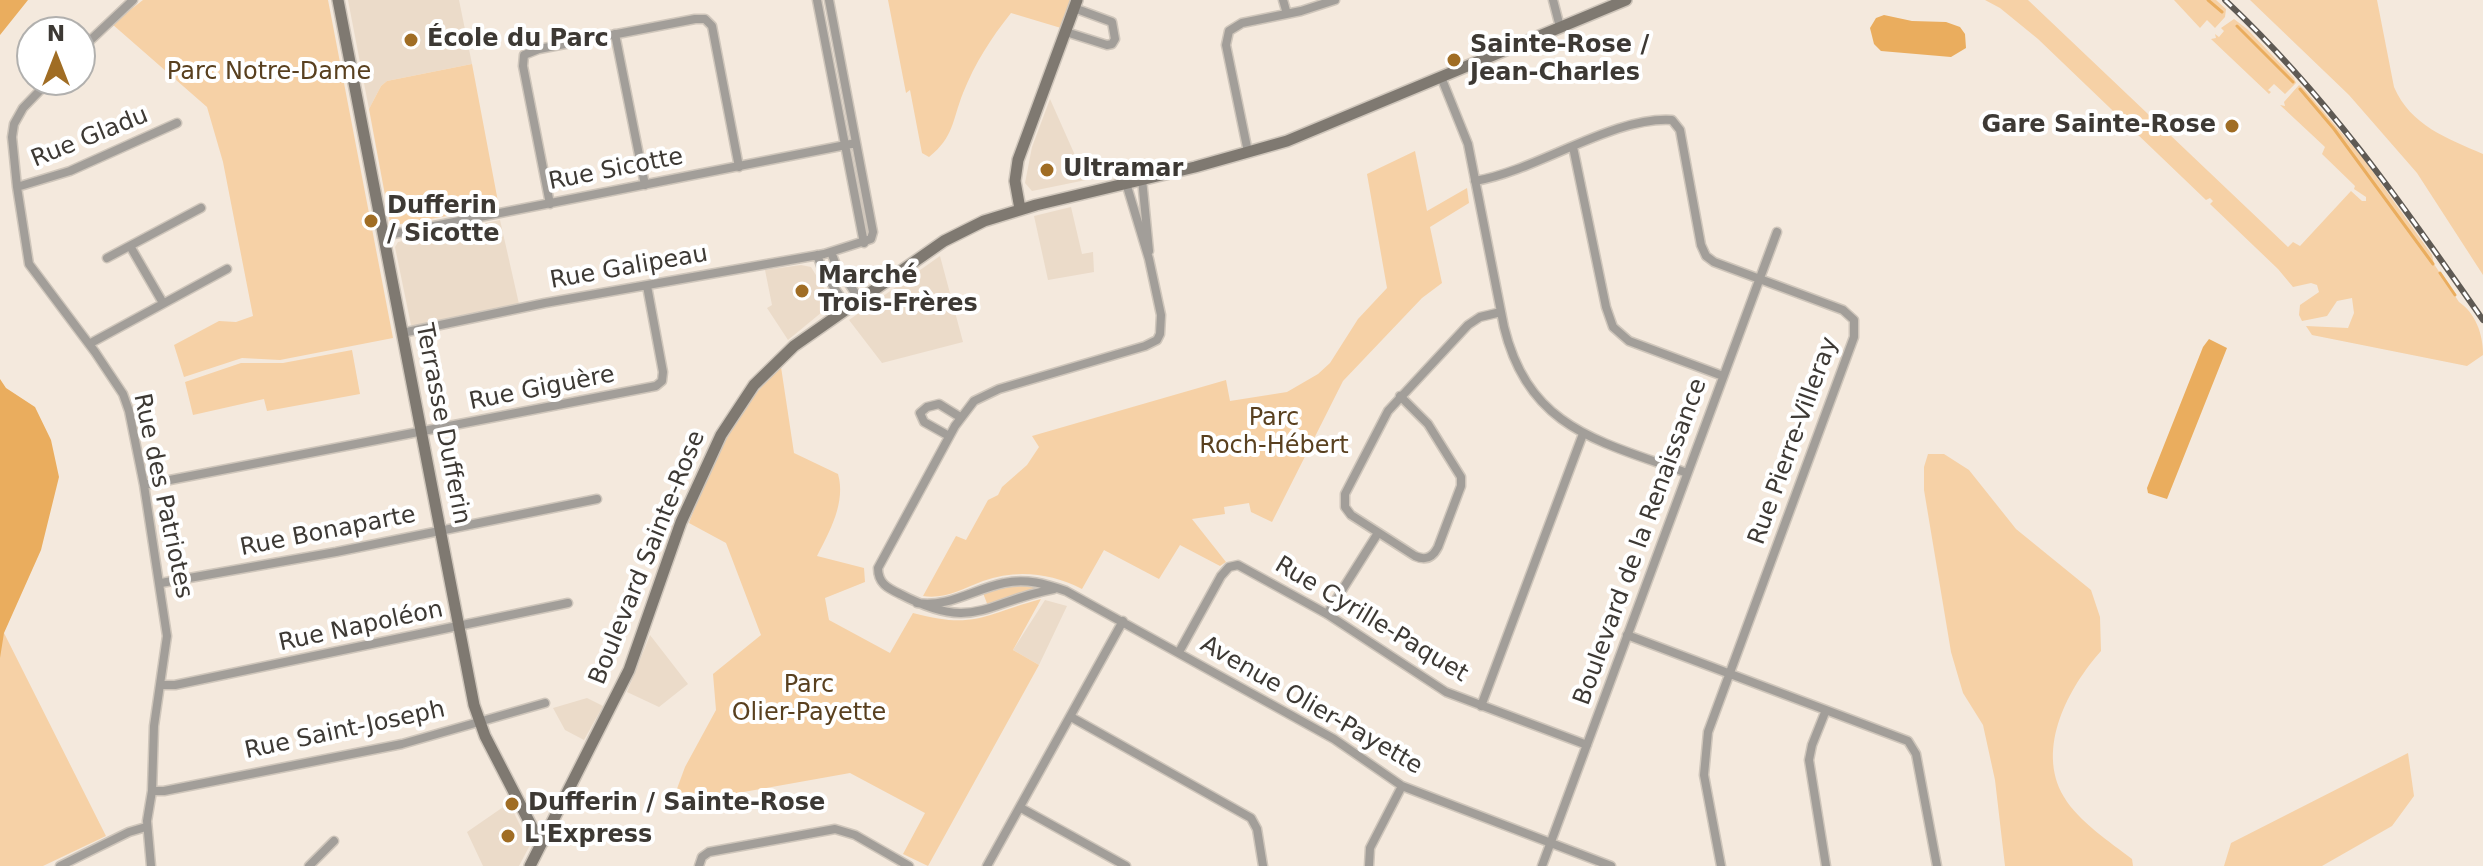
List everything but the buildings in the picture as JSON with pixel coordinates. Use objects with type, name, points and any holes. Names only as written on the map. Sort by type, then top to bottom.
[{"type":"street","points":[[96,35],[133,0]]},
{"type":"street","name":"Terrasse Dufferin","points":[[338,0],[479,722],[535,833],[543,842]]},
{"type":"street","points":[[1283,0],[1287,14]]},
{"type":"street","points":[[1248,152],[1226,38],[1229,31],[1238,24],[1335,0]]},
{"type":"street","points":[[1553,0],[1560,27]]},
{"type":"street","name":"Boulevard Sainte-Rose","points":[[530,866],[629,670],[681,522],[731,416],[772,365],[956,234],[989,219],[1306,134],[1626,0]]},
{"type":"street","points":[[830,3],[874,234],[864,243],[817,4],[830,3]]},
{"type":"street","points":[[1020,209],[1015,181],[1018,160],[1076,4],[1112,22],[1115,39],[1107,45],[1066,32]]},
{"type":"street","points":[[550,204],[523,57],[534,50],[615,34],[695,19],[709,22],[739,167]]},
{"type":"street","points":[[615,34],[645,185]]},
{"type":"street","points":[[1441,77],[1464,132],[1501,312],[1512,354],[1528,385],[1555,414],[1583,434],[1687,473]]},
{"type":"street","name":"Rue des Patriotes","points":[[35,96],[14,124],[12,137],[29,264],[126,399],[161,583],[167,636],[154,726],[152,791],[146,827],[151,866]]},
{"type":"street","name":"Rue Pierre-Villeray","points":[[1573,147],[1628,127],[1663,120],[1674,121],[1680,130],[1704,253],[1714,262],[1847,312],[1854,320],[1855,329],[1708,732],[1704,781],[1721,866]]},
{"type":"street","name":"Rue Gladu","points":[[17,187],[70,171],[177,123]]},
{"type":"street","name":"Rue Sicotte","points":[[383,236],[856,143]]},
{"type":"street","points":[[1475,181],[1506,174],[1573,147],[1606,307],[1613,327],[1632,342],[1723,376]]},
{"type":"street","points":[[1142,179],[1149,259]]},
{"type":"street","points":[[1058,588],[974,613],[941,612],[917,603],[882,583],[878,565],[960,417],[974,401],[993,391],[1139,349],[1157,340],[1162,320],[1149,259],[1126,183]]},
{"type":"street","points":[[107,258],[201,208]]},
{"type":"street","name":"Boulevard de la Renaissance","points":[[1542,866],[1777,232]]},
{"type":"street","name":"Rue Galipeau","points":[[402,333],[545,303],[817,255],[864,243]]},
{"type":"street","points":[[130,246],[163,303]]},
{"type":"street","points":[[831,252],[836,265],[860,300]]},
{"type":"street","points":[[817,255],[823,271],[848,308]]},
{"type":"street","points":[[89,344],[227,269]]},
{"type":"street","name":"Rue Giguère","points":[[144,485],[659,385],[663,372],[647,286]]},
{"type":"street","points":[[1400,396],[1428,424],[1458,469],[1462,483],[1438,547],[1431,557],[1419,558],[1378,533],[1348,512],[1344,498],[1381,422],[1400,396],[1468,325],[1480,317],[1501,312]]},
{"type":"street","points":[[949,436],[924,422],[920,413],[927,407],[939,404],[960,417]]},
{"type":"street","points":[[1481,706],[1583,434]]},
{"type":"street","name":"Rue Bonaparte","points":[[161,583],[597,499]]},
{"type":"street","points":[[1327,614],[1378,533]]},
{"type":"street","name":"Rue Cyrille-Paquet","points":[[1179,652],[1221,576],[1235,565],[1327,614],[1428,681],[1481,706],[1587,745]]},
{"type":"street","name":"Avenue Olier-Payette","points":[[917,603],[945,602],[1017,581],[1058,588],[1334,739],[1402,786],[1611,866]]},
{"type":"street","name":"Rue Napoléon","points":[[162,685],[175,685],[568,603]]},
{"type":"street","points":[[987,866],[1123,621]]},
{"type":"street","points":[[1627,635],[1899,736],[1912,745],[1937,866]]},
{"type":"street","name":"Rue Saint-Joseph","points":[[152,791],[385,748],[545,703]]},
{"type":"street","points":[[1826,710],[1809,760],[1826,866]]},
{"type":"street","points":[[1071,717],[1251,818],[1256,825],[1263,866]]},
{"type":"street","points":[[1369,866],[1370,848],[1402,786]]},
{"type":"street","points":[[1021,808],[1126,866]]},
{"type":"street","points":[[60,866],[129,832],[146,827]]},
{"type":"street","points":[[699,866],[702,857],[709,852],[835,829],[855,835],[908,866]]},
{"type":"street","points":[[309,866],[334,841]]},
{"type":"shaded area","points":[[0,0],[28,0],[0,35]]},
{"type":"shaded area","name":"École du Parc","points":[[348,0],[459,0],[472,64],[387,81],[369,109]]},
{"type":"shaded area","points":[[1884,15],[1912,21],[1946,22],[1960,27],[1965,34],[1966,48],[1951,57],[1881,51],[1874,44],[1870,28],[1876,18]]},
{"type":"shaded area","points":[[1050,99],[1086,180],[1032,191],[1025,183],[1032,147]]},
{"type":"shaded area","points":[[1071,207],[1082,254],[1093,252],[1094,272],[1048,280],[1034,216]]},
{"type":"shaded area","points":[[500,220],[519,304],[411,325],[395,247],[398,242]]},
{"type":"shaded area","points":[[940,256],[963,342],[882,363],[849,320]]},
{"type":"shaded area","points":[[801,265],[811,267],[833,303],[788,340],[767,308],[772,305],[765,270]]},
{"type":"shaded area","points":[[2209,339],[2227,348],[2167,499],[2148,493],[2147,488],[2203,347]]},
{"type":"shaded area","points":[[0,379],[6,388],[35,407],[51,440],[59,477],[41,550],[4,633],[0,658]]},
{"type":"shaded area","points":[[1045,600],[1067,606],[1039,665],[1013,650]]},
{"type":"shaded area","points":[[650,635],[688,684],[659,707],[627,692]]},
{"type":"shaded area","points":[[587,698],[603,706],[584,740],[565,730],[553,708]]},
{"type":"shaded area","points":[[509,803],[530,845],[519,866],[483,866],[467,832]]},
{"type":"green space","name":"Parc Notre-Dame","points":[[143,0],[328,0],[393,338],[280,360],[242,358],[184,377],[174,345],[219,321],[236,322],[253,316],[223,162],[207,107],[112,24]]},
{"type":"green space","points":[[888,0],[1070,0],[1061,28],[1011,13],[973,71],[948,135],[929,157],[922,153],[910,90],[906,93]]},
{"type":"green space","points":[[1985,0],[2028,0],[2288,247],[2293,242],[2300,246],[2351,191],[2366,201],[2366,197],[2354,189],[2355,186],[2322,154],[2325,147],[2280,105],[2285,106],[2284,102],[2299,85],[2363,158],[2432,255],[2434,264],[2477,324],[2483,355],[2467,366],[2312,335],[2306,326],[2348,328],[2354,313],[2352,298],[2337,301],[2327,316],[2302,321],[2300,305],[2319,292],[2317,285],[2311,283],[2293,287],[2210,204],[2213,201],[2210,198],[2206,200],[2038,39],[2000,8]]},
{"type":"green space","points":[[2174,0],[2216,0],[2226,9],[2225,17],[2215,28],[2207,20],[2200,28]]},
{"type":"green space","points":[[2250,0],[2377,0],[2394,87],[2401,100],[2431,129],[2483,154],[2483,275],[2417,173],[2349,95]]},
{"type":"green space","points":[[2234,19],[2294,78],[2296,83],[2285,94],[2274,84],[2268,90],[2271,92],[2269,94],[2211,39],[2216,38],[2215,34],[2219,37],[2224,31],[2221,28]]},
{"type":"green space","name":"Parc Notre-Dame","points":[[472,64],[499,207],[395,225],[390,222],[369,109],[387,81]]},
{"type":"green space","name":"Parc Roch-Hébert","points":[[1415,151],[1427,211],[1467,188],[1469,203],[1430,227],[1442,283],[1422,298],[1343,381],[1272,522],[1251,512],[1249,503],[1224,507],[1225,514],[1192,519],[1226,562],[1220,566],[1180,545],[1159,579],[1104,550],[1082,589],[1046,576],[1021,574],[995,577],[946,595],[923,596],[956,536],[966,540],[988,500],[998,495],[1002,487],[1027,465],[1039,447],[1032,436],[1226,380],[1230,401],[1287,392],[1318,374],[1330,363],[1358,319],[1387,288],[1367,174]]},
{"type":"green space","points":[[352,350],[360,394],[267,411],[264,399],[193,415],[185,382],[241,363],[283,363]]},
{"type":"green space","name":"Parc Olier-Payette","points":[[781,367],[794,453],[838,474],[838,506],[817,556],[864,568],[865,582],[825,598],[829,620],[890,653],[913,613],[966,620],[1041,599],[1013,650],[1039,665],[928,866],[903,854],[925,813],[850,773],[671,805],[685,767],[716,710],[713,674],[761,635],[726,543],[689,523],[726,439],[751,400]]},
{"type":"green space","points":[[1928,454],[1944,454],[1969,470],[2016,529],[2091,590],[2100,617],[2101,651],[2068,700],[2060,719],[2053,759],[2056,778],[2070,806],[2095,831],[2132,859],[2133,866],[2005,866],[1995,780],[1983,725],[1963,693],[1951,652],[1924,490],[1924,467]]},
{"type":"green space","points":[[1016,585],[1040,588],[988,606],[983,593]]},
{"type":"green space","points":[[4,633],[106,836],[43,866],[0,866],[0,641]]},
{"type":"green space","points":[[2408,753],[2414,796],[2392,826],[2322,866],[2224,866],[2231,843]]},
{"type":"waterway","points":[[2208,0],[2222,12]]},
{"type":"waterway","points":[[2237,26],[2293,82]]},
{"type":"waterway","points":[[2300,89],[2334,129],[2433,264]]},
{"type":"waterway","points":[[2440,273],[2455,295]]},
{"type":"railway","points":[[2225,0],[2298,75],[2363,153],[2483,320]]},
{"type":"place","name":"École du Parc","points":[[411,40]]},
{"type":"place","name":"Sainte-Rose / Jean-Charles","points":[[1454,60]]},
{"type":"place","name":"Gare Sainte-Rose","points":[[2232,126]]},
{"type":"place","name":"Ultramar","points":[[1047,170]]},
{"type":"place","name":"Dufferin / Sicotte","points":[[371,221]]},
{"type":"place","name":"Marché Trois-Frères","points":[[802,291]]},
{"type":"place","name":"Dufferin / Sainte-Rose","points":[[512,804]]},
{"type":"place","name":"L'Express","points":[[508,836]]}]
